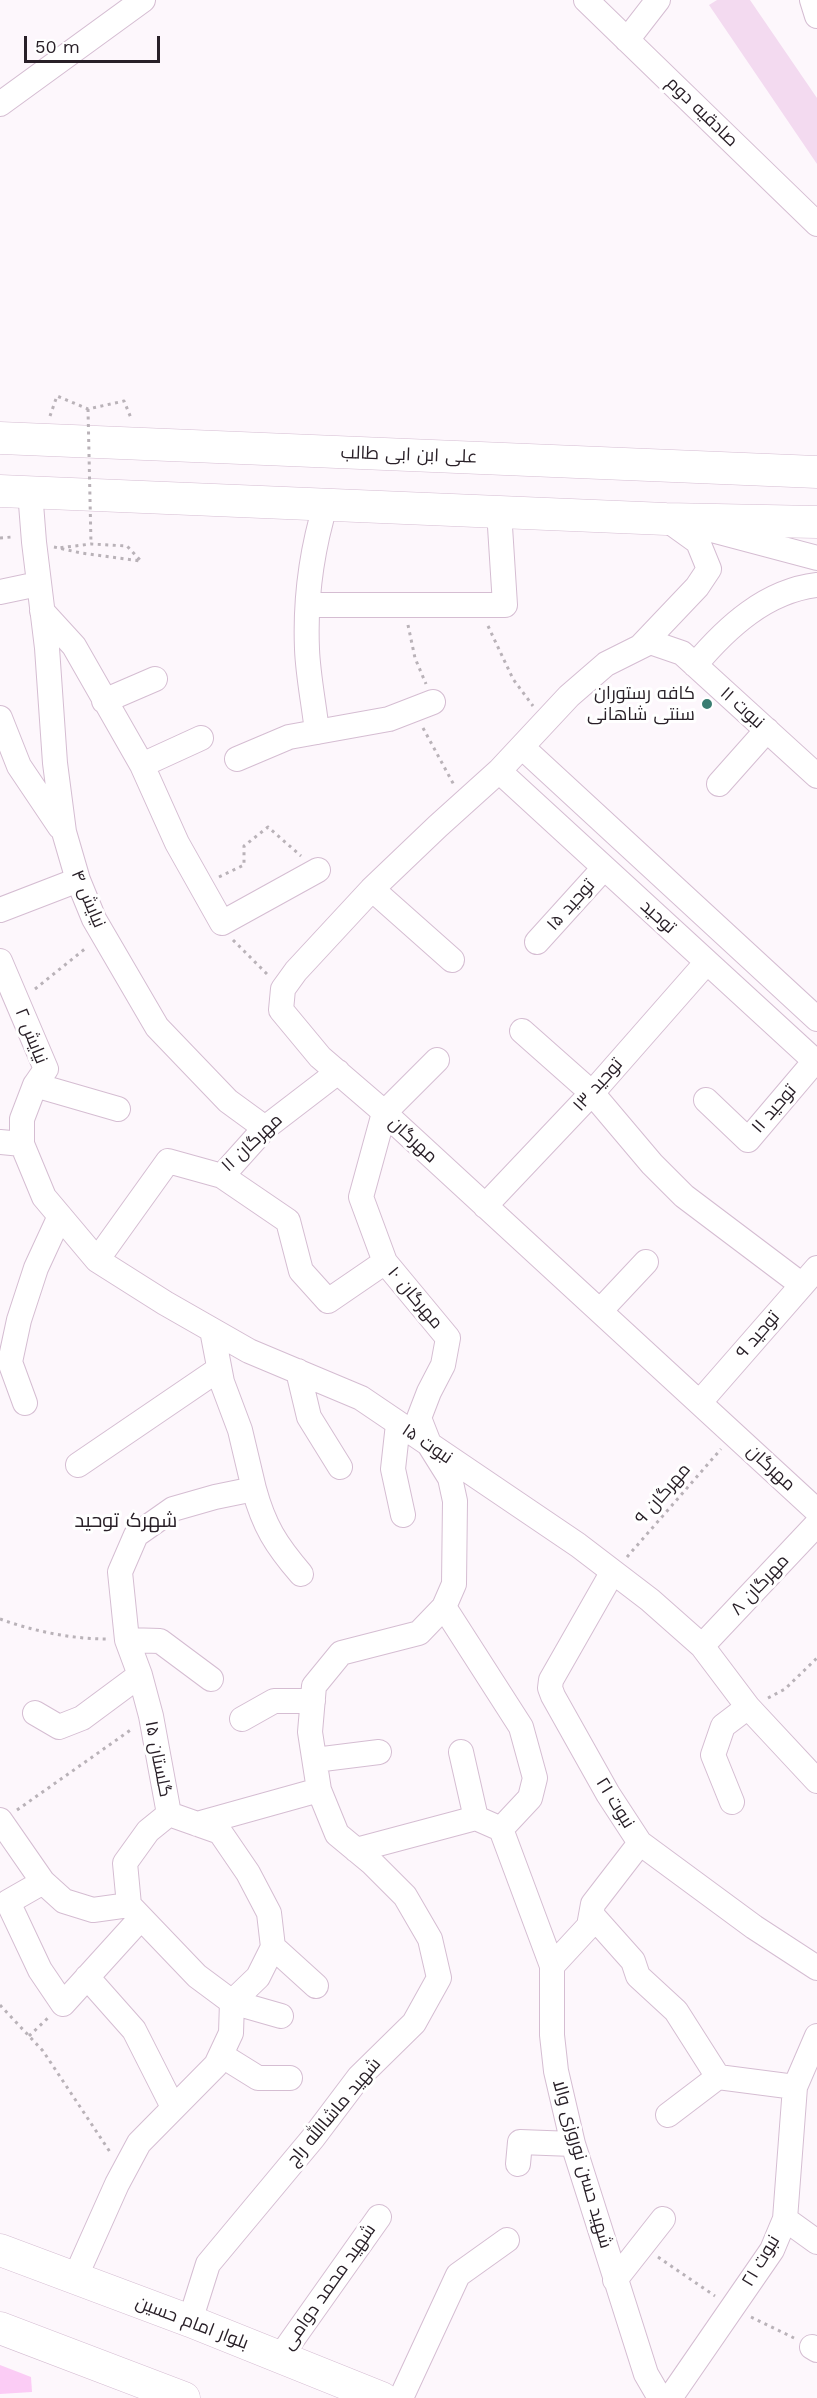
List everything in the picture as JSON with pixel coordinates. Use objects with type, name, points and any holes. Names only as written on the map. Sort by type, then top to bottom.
[{"type":"main road","name":"علی ابن ابی طالب","points":[[0,438],[817,472]]},
{"type":"main road","points":[[15,491],[666,519],[817,522]]},
{"type":"main road","name":"بلوار امام حسین","points":[[0,2250],[190,2321],[382,2398]]},
{"type":"main road","points":[[0,2328],[183,2398]]},
{"type":"street","points":[[0,104],[143,0]]},
{"type":"street","name":"صادقیه دوم","points":[[586,0],[817,224]]},
{"type":"street","points":[[627,40],[658,0]]},
{"type":"street","points":[[812,0],[817,16]]},
{"type":"street","name":"نیایش ۴","points":[[15,491],[34,542],[63,831],[78,880],[94,919],[156,1027],[228,1101],[265,1128]]},
{"type":"street","points":[[317,732],[307,650],[308,605],[316,537],[326,503]]},
{"type":"street","points":[[308,605],[505,605],[499,511]]},
{"type":"street","points":[[666,519],[817,558]]},
{"type":"street","points":[[640,647],[697,587],[709,569],[698,542],[666,519]]},
{"type":"street","points":[[0,592],[38,584]]},
{"type":"street","points":[[695,665],[721,634],[755,608],[796,588],[817,585]]},
{"type":"street","points":[[42,611],[74,646],[142,765],[177,843],[222,923],[318,870]]},
{"type":"street","name":"نبوت ۱۱","points":[[522,747],[569,696],[606,664],[650,642],[682,653],[817,776]]},
{"type":"street","points":[[104,701],[155,679]]},
{"type":"street","points":[[237,759],[289,737],[389,719],[423,706]]},
{"type":"street","points":[[0,718],[20,766],[63,831]]},
{"type":"street","points":[[719,784],[766,730]]},
{"type":"street","points":[[142,765],[201,738]]},
{"type":"street","points":[[283,989],[296,971],[372,889],[522,747]]},
{"type":"street","name":"توحید","points":[[522,747],[817,1019]]},
{"type":"street","name":"توحید","points":[[499,771],[816,1062]]},
{"type":"street","name":"توحید ۱۵","points":[[537,942],[604,868]]},
{"type":"street","points":[[0,910],[78,880]]},
{"type":"street","points":[[372,889],[452,960]]},
{"type":"street","name":"توحید ۱۳","points":[[485,1206],[592,1093],[707,962]]},
{"type":"street","name":"نیایش ۲","points":[[2,971],[46,1069],[35,1086],[11,1143]]},
{"type":"street","name":"مهرگان","points":[[283,989],[281,1010],[320,1057],[700,1402],[816,1512]]},
{"type":"street","points":[[522,1031],[592,1093],[652,1164],[684,1196],[809,1276]]},
{"type":"street","points":[[384,1113],[437,1060]]},
{"type":"street","name":"توحید ۱۱","points":[[706,1100],[748,1140],[816,1062]]},
{"type":"street","name":"مهرگان ۱۱","points":[[97,1260],[168,1161],[222,1176],[265,1128],[338,1072]]},
{"type":"street","points":[[35,1086],[118,1109]]},
{"type":"street","name":"مهرگان ۱۰","points":[[384,1113],[361,1197],[385,1262],[448,1338],[443,1365],[419,1418],[430,1446]]},
{"type":"street","name":"نبوت ۱۵","points":[[11,1143],[44,1197],[97,1260],[249,1351],[361,1398],[578,1545],[650,1600],[702,1646],[748,1707],[817,1781]]},
{"type":"street","points":[[222,1176],[288,1221],[301,1271],[328,1301],[385,1262]]},
{"type":"street","points":[[25,1403],[10,1362],[19,1320],[36,1268],[60,1216]]},
{"type":"street","points":[[600,1311],[646,1262]]},
{"type":"street","name":"توحید ۹","points":[[700,1402],[809,1276]]},
{"type":"street","points":[[212,1330],[222,1382],[240,1430],[261,1512],[279,1549],[301,1574]]},
{"type":"street","points":[[78,1465],[219,1369]]},
{"type":"street","points":[[298,1371],[309,1417],[340,1467]]},
{"type":"street","points":[[398,1424],[393,1469],[403,1515]]},
{"type":"street","name":"شهید ماشاالله راج","points":[[190,2321],[208,2264],[313,2138],[359,2077],[414,2023],[439,1978],[430,1939],[405,1896],[337,1834],[319,1790],[310,1732],[314,1686],[341,1653],[419,1633],[444,1607],[454,1584],[455,1501],[450,1478],[430,1446]]},
{"type":"street","name":"گلستان ۱۵","points":[[254,1489],[173,1509],[136,1535],[120,1572],[128,1640],[140,1674],[150,1716],[169,1814],[220,1832],[248,1873],[269,1913],[273,1947]]},
{"type":"street","name":"مهرگان ۸","points":[[702,1646],[816,1512]]},
{"type":"street","name":"نبوت ۲۱","points":[[612,1573],[551,1680],[550,1688],[608,1794],[640,1843],[754,1927],[813,1959]]},
{"type":"street","points":[[356,1850],[476,1818],[501,1829],[530,1798],[535,1778],[521,1727],[444,1607]]},
{"type":"street","points":[[128,1640],[160,1641],[211,1679]]},
{"type":"street","points":[[35,1713],[59,1727],[82,1718],[140,1674]]},
{"type":"street","points":[[242,1719],[274,1701],[313,1701]]},
{"type":"street","points":[[732,1802],[713,1755],[723,1726],[748,1707]]},
{"type":"street","points":[[315,1760],[379,1752]]},
{"type":"street","points":[[460,1752],[476,1818]]},
{"type":"street","points":[[197,1824],[319,1790]]},
{"type":"street","points":[[169,1814],[148,1831],[125,1863],[135,1911],[197,1976],[232,2002],[281,2016]]},
{"type":"street","points":[[1,1821],[43,1882],[64,1901],[93,1910],[135,1911]]},
{"type":"street","name":"شهید حسن نوروزی والا","points":[[501,1829],[552,1966],[552,2035],[556,2071],[573,2144],[646,2374],[660,2398]]},
{"type":"street","points":[[552,1966],[589,1926],[593,1904],[640,1843]]},
{"type":"street","points":[[43,1882],[8,1902],[40,1970],[63,2004],[87,1977],[135,1911]]},
{"type":"street","points":[[592,1915],[633,1961],[638,1976],[676,2011],[718,2077]]},
{"type":"street","points":[[75,2278],[123,2172],[139,2143],[216,2065],[231,2033],[232,2002],[258,1977],[273,1947],[316,1986]]},
{"type":"street","points":[[87,1977],[134,2030],[173,2107]]},
{"type":"street","name":"نبوت ۲۱","points":[[670,2398],[772,2250],[785,2219],[795,2087],[817,2036]]},
{"type":"street","points":[[221,2055],[258,2078],[290,2078]]},
{"type":"street","points":[[668,2115],[718,2077],[795,2087]]},
{"type":"street","points":[[518,2164],[520,2142],[573,2144]]},
{"type":"street","name":"شهید محمد دوامی","points":[[280,2357],[379,2217]]},
{"type":"street","points":[[615,2280],[663,2219]]},
{"type":"street","points":[[785,2219],[817,2242]]},
{"type":"street","points":[[401,2398],[458,2275],[507,2240]]},
{"type":"path","points":[[57,396],[88,410],[124,400]]},
{"type":"path","points":[[88,410],[91,544]]},
{"type":"path","points":[[34,542],[58,548],[81,553],[141,561],[127,546],[91,544],[58,548]]},
{"type":"path","points":[[404,605],[423,706],[464,802]]},
{"type":"path","points":[[478,605],[513,679],[544,722]]},
{"type":"path","points":[[201,885],[244,865],[244,846],[268,827],[318,870]]},
{"type":"path","points":[[222,923],[228,935],[283,989]]},
{"type":"path","points":[[18,1003],[103,935]]},
{"type":"path","name":"مهرگان ۹","points":[[612,1573],[734,1434]]},
{"type":"path","points":[[0,1619],[24,1627],[90,1639],[128,1640]]},
{"type":"path","points":[[748,1707],[785,1689],[817,1658]]},
{"type":"path","points":[[1,1821],[150,1716]]},
{"type":"path","points":[[29,2036],[63,2004]]},
{"type":"path","points":[[0,2005],[43,2051],[123,2172]]},
{"type":"shaded area","points":[[0,2365],[31,2377],[32,2392],[0,2394]]},
{"type":"building","points":[[717,0],[750,0],[817,98],[817,164],[709,5]]},
{"type":"place","name":"کافه رستوران سنتی شاهانی","points":[[707,704]]},
{"type":"district","name":"شهرک توحید","points":[[126,1521]]}]
